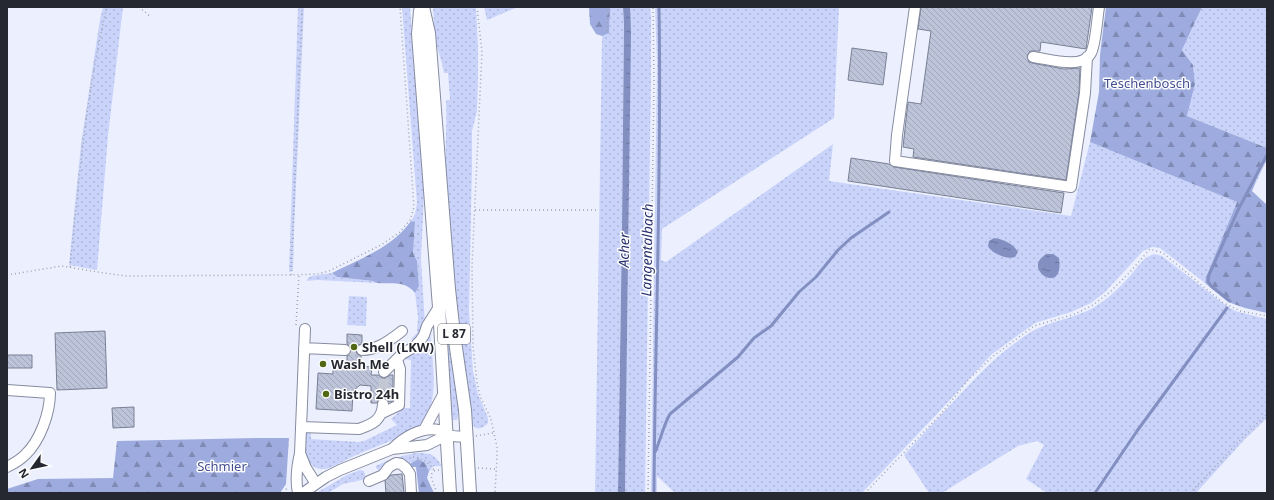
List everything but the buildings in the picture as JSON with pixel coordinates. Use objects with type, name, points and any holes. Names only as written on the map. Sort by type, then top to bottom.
[{"type":"main road","name":"L 87","points":[[422,7],[418,34],[439,307],[450,493]]},
{"type":"main road","name":"L 87","points":[[422,7],[429,32],[450,296],[465,410],[470,493]]},
{"type":"street","points":[[915,7],[897,135],[895,161],[1071,187],[1085,94],[1088,57]]},
{"type":"street","points":[[1034,57],[1071,63],[1080,62],[1088,57],[1091,54],[1093,47],[1099,7]]},
{"type":"street","points":[[384,372],[402,354],[414,347],[420,341],[427,326],[439,307]]},
{"type":"street","points":[[298,493],[296,484],[297,465],[300,453],[305,329]]},
{"type":"street","points":[[362,350],[369,350],[386,343],[402,331]]},
{"type":"street","points":[[304,348],[345,350]]},
{"type":"street","points":[[301,427],[359,429],[377,420],[383,409],[399,405],[400,369],[397,360]]},
{"type":"street","points":[[7,390],[50,393],[50,404],[44,424],[37,438],[26,454],[7,467]]},
{"type":"street","points":[[424,430],[444,393]]},
{"type":"street","points":[[392,449],[399,441],[424,430],[440,430],[447,435],[466,437]]},
{"type":"street","points":[[303,493],[340,470],[367,459],[392,449],[427,445],[447,435]]},
{"type":"street","points":[[300,453],[306,468],[316,484]]},
{"type":"street","points":[[369,482],[383,475],[389,467],[396,463],[401,464],[410,474],[411,493]]},
{"type":"path","points":[[70,267],[84,133],[96,57],[107,7]]},
{"type":"path","points":[[139,7],[151,17]]},
{"type":"path","points":[[291,275],[302,7]]},
{"type":"path","points":[[7,275],[62,266],[127,276],[317,274],[341,266],[392,239],[410,220],[414,207],[400,7]]},
{"type":"path","points":[[476,7],[482,52],[472,265],[473,347],[480,396],[491,419],[497,447],[498,457],[495,493]]},
{"type":"path","points":[[607,31],[608,7]]},
{"type":"path","points":[[648,493],[654,82],[653,7]]},
{"type":"path","points":[[475,210],[598,210]]},
{"type":"path","points":[[865,493],[941,414],[968,380],[992,356],[1034,326],[1075,314],[1093,305],[1110,292],[1150,249],[1163,253],[1222,302],[1240,311],[1267,316]]},
{"type":"path","points":[[1190,493],[1267,414]]},
{"type":"path","points":[[466,437],[493,433]]},
{"type":"path","points":[[396,463],[401,457],[422,459],[428,463],[434,471]]},
{"type":"shaded area","points":[[103,7],[123,7],[108,136],[97,270],[69,265],[81,144]]},
{"type":"shaded area","points":[[298,7],[304,7],[293,271],[289,272]]},
{"type":"shaded area","points":[[402,7],[410,7],[424,193],[421,259],[425,325],[417,340],[411,339],[417,333],[418,317],[415,293],[419,286],[417,261],[413,253],[415,222],[411,221],[415,214],[417,203]]},
{"type":"shaded area","points":[[433,7],[476,7],[478,78],[477,111],[472,131],[469,310],[473,371],[478,394],[488,418],[488,423],[484,427],[479,428],[475,427],[471,422],[459,327],[446,167],[446,100],[450,100],[448,73],[444,73],[435,39]]},
{"type":"shaded area","points":[[484,7],[518,7],[487,20]]},
{"type":"shaded area","points":[[610,7],[623,7],[624,24],[618,493],[595,493],[602,36],[609,32]]},
{"type":"shaded area","points":[[630,7],[650,7],[651,15],[645,493],[625,493]]},
{"type":"shaded area","points":[[655,7],[839,7],[834,118],[662,229],[661,260],[666,262],[833,144],[829,181],[1071,216],[1090,142],[1237,202],[1206,277],[1205,283],[1160,248],[1152,247],[1143,251],[1105,292],[1091,303],[1071,312],[1035,323],[992,354],[862,493],[675,493],[657,476],[657,493],[651,493],[657,63]]},
{"type":"shaded area","points":[[1202,7],[1267,7],[1267,148],[1187,116],[1195,84],[1193,65],[1182,50]]},
{"type":"shaded area","points":[[1267,152],[1267,160],[1252,191]]},
{"type":"shaded area","points":[[1154,254],[1162,256],[1235,311],[1267,319],[1267,418],[1245,439],[1196,493],[1047,493],[1026,479],[1044,445],[1037,441],[1018,446],[942,493],[929,493],[904,455],[965,390],[1000,355],[1020,339],[1045,325],[1077,315],[1093,308],[1113,294],[1143,260]]},
{"type":"shaded area","points":[[332,273],[337,277],[373,281],[377,283],[317,280],[307,281],[307,279],[311,276]]},
{"type":"shaded area","points":[[349,296],[367,297],[366,326],[347,325]]},
{"type":"shaded area","points":[[430,331],[434,388],[430,409],[423,422],[407,433],[330,468],[321,469],[311,464],[304,448],[304,431],[311,432],[311,439],[358,442],[364,441],[397,425],[391,419],[403,408],[410,408],[411,360],[404,359],[404,357]]},
{"type":"shaded area","points":[[447,334],[459,410],[457,420],[452,420]]},
{"type":"shaded area","points":[[415,453],[424,453],[434,456],[442,466],[434,466],[429,471],[425,463],[418,459],[410,464],[404,460],[381,472],[376,468],[376,466],[386,461]]},
{"type":"shaded area","points":[[360,470],[364,471],[366,479],[343,484],[328,493],[316,493],[347,475]]},
{"type":"green space","points":[[589,7],[610,7],[609,33],[602,36],[596,34],[590,24]]},
{"type":"green space","name":"Teschenbosch","points":[[1106,7],[1202,7],[1182,50],[1193,65],[1195,84],[1187,116],[1267,148],[1267,152],[1252,191],[1267,205],[1267,313],[1228,302],[1205,283],[1206,277],[1237,202],[1090,142],[1099,92],[1100,55]]},
{"type":"green space","points":[[411,221],[415,222],[413,253],[417,261],[419,286],[415,293],[403,284],[377,283],[373,281],[337,277],[332,273],[375,252],[395,238]]},
{"type":"green space","name":"Schmier","points":[[289,438],[286,484],[280,493],[7,493],[7,489],[38,479],[113,478],[117,441]]},
{"type":"green space","points":[[418,459],[425,463],[429,471],[427,478],[434,493],[419,493],[416,467],[411,467],[410,464]]},
{"type":"water","name":"Acher","points":[[623,7],[630,7],[631,32],[625,493],[618,493],[622,227]]},
{"type":"water","points":[[994,238],[1001,239],[1011,244],[1018,252],[1015,257],[1004,257],[992,251],[988,246],[989,241]]},
{"type":"water","points":[[1047,254],[1053,254],[1059,258],[1059,270],[1056,276],[1050,278],[1040,272],[1038,266],[1040,260]]},
{"type":"waterway","name":"Langentalbach","points":[[654,493],[659,189],[659,7]]},
{"type":"waterway","points":[[1230,301],[1211,286],[1208,281],[1209,275],[1238,210],[1267,155]]},
{"type":"waterway","points":[[655,452],[670,414],[738,357],[754,338],[771,326],[799,292],[816,277],[838,250],[851,238],[889,212]]},
{"type":"waterway","points":[[1095,493],[1137,431],[1227,308]]},
{"type":"tunnel","points":[[345,350],[362,350]]},
{"type":"tunnel","points":[[383,404],[384,372]]},
{"type":"place","name":"Shell (LKW)","points":[[354,347]]},
{"type":"place","name":"Wash Me","points":[[323,364]]},
{"type":"place","name":"Bistro 24h","points":[[326,394]]}]
